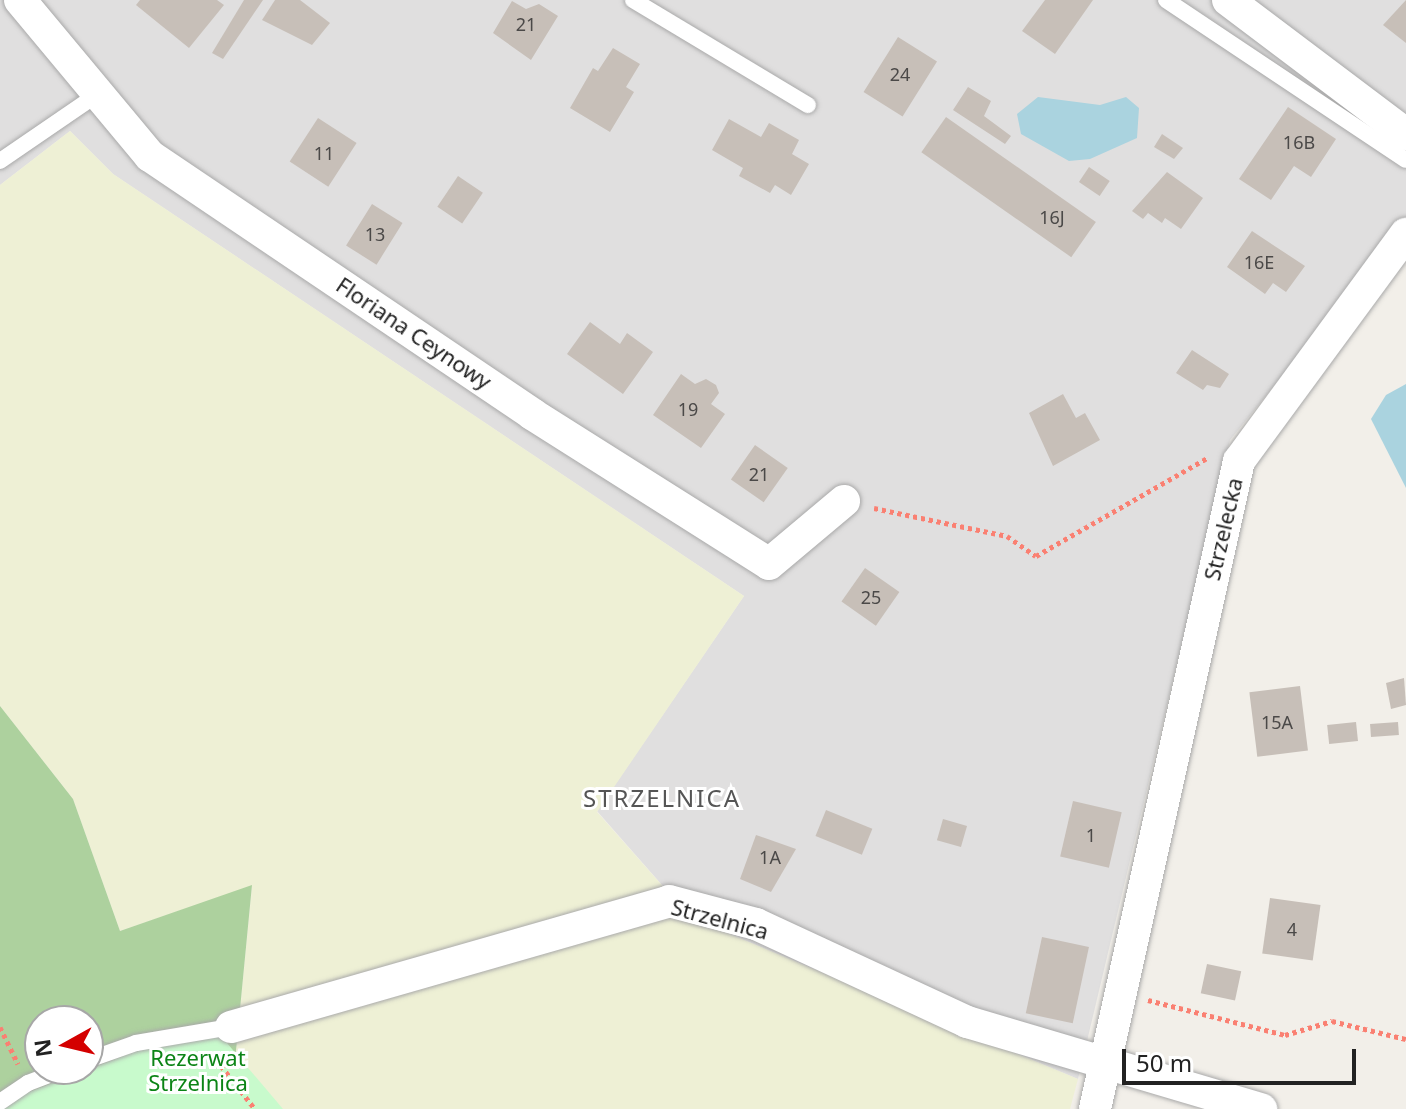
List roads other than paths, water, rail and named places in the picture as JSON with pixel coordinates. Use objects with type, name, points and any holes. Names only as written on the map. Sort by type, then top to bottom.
[{"type":"street","name":"Floriana Ceynowy","points":[[20,0],[150,156],[532,414],[769,564],[844,501]]},
{"type":"street","points":[[1228,0],[1406,134]]},
{"type":"street","name":"Strzelecka","points":[[1106,1062],[1135,997],[1166,777],[1239,461],[1406,234]]},
{"type":"street","name":"Strzelnica","points":[[231,1027],[669,901],[756,924],[967,1022],[1261,1109]]},
{"type":"street","points":[[1095,1109],[1106,1062]]},
{"type":"lane","points":[[633,0],[808,105]]},
{"type":"lane","points":[[1166,0],[1406,160]]},
{"type":"lane","points":[[0,161],[98,94]]},
{"type":"lane","points":[[104,1055],[193,1029],[231,1027]]},
{"type":"lane","points":[[0,1102],[25,1085]]},
{"type":"water","points":[[1038,97],[1100,105],[1126,97],[1139,108],[1137,138],[1090,159],[1069,161],[1021,134],[1017,114]]},
{"type":"water","points":[[1406,384],[1406,488],[1371,419],[1386,395]]},
{"type":"district","name":"STRZELNICA","points":[[662,798]]},
{"type":"park label","name":"Rezerwat Strzelnica","points":[[198,1070]]}]
